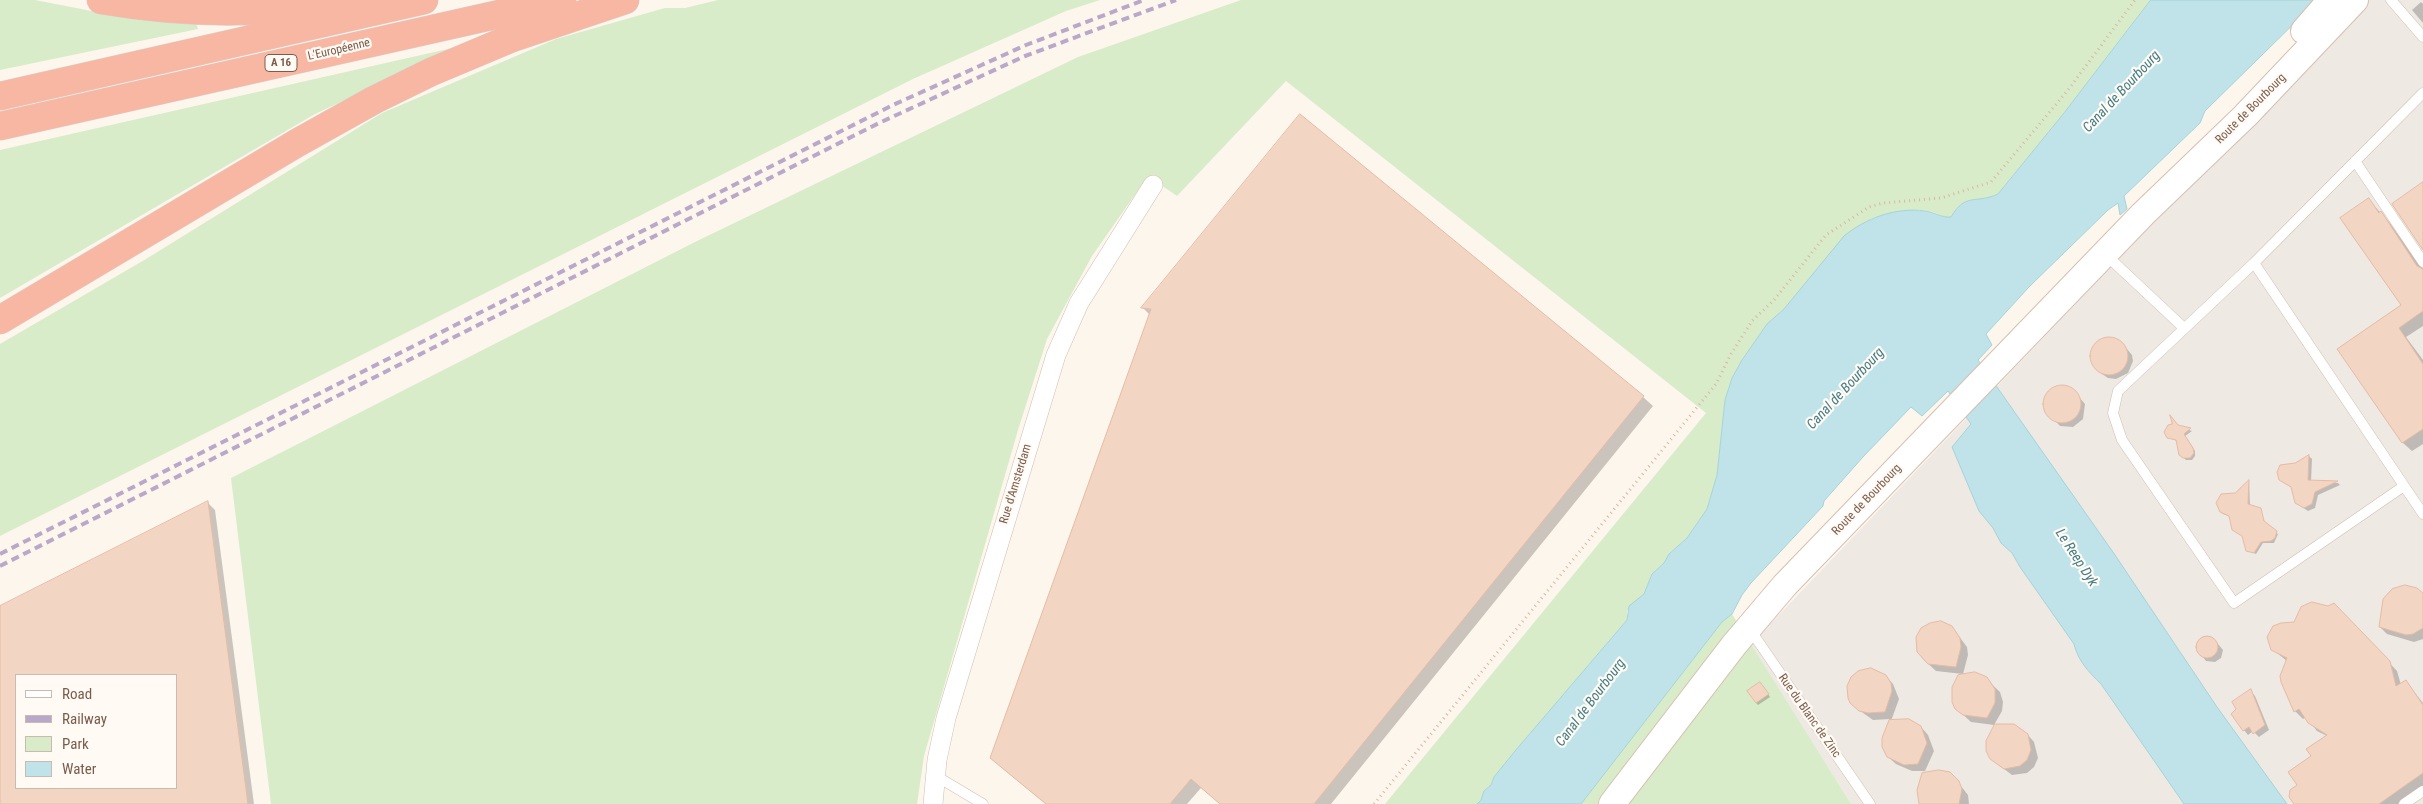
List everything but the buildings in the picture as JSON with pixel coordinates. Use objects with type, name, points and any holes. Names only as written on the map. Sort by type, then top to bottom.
[{"type":"highway","points":[[101,0],[162,8],[244,11],[297,8],[353,0]]},
{"type":"highway","name":"A 16","points":[[0,96],[424,0]]},
{"type":"highway","name":"L'Européenne","points":[[0,126],[562,0]]},
{"type":"highway","points":[[0,319],[289,148],[374,100],[430,72],[512,38],[625,0]]},
{"type":"main road","name":"Route de Bourbourg","points":[[1612,804],[1748,628],[1790,580],[2143,214],[2331,0]]},
{"type":"main road","name":"Route de Bourbourg","points":[[2143,214],[2245,116],[2355,0]]},
{"type":"street","name":"Rue d'Amsterdam","points":[[933,804],[946,718],[1037,415],[1062,339],[1099,268],[1153,186]]},
{"type":"lane","points":[[2391,0],[2423,37]]},
{"type":"lane","points":[[2404,486],[2234,603],[2122,440],[2114,419],[2114,405],[2121,386],[2254,263],[2423,93]]},
{"type":"lane","points":[[2355,161],[2423,262]]},
{"type":"lane","points":[[2105,254],[2184,328]]},
{"type":"lane","points":[[2254,263],[2423,514]]},
{"type":"lane","name":"Rue du Blanc de Zinc","points":[[1748,628],[1870,804]]},
{"type":"lane","points":[[936,776],[983,804]]},
{"type":"lane","points":[[2404,804],[2423,791]]},
{"type":"path","points":[[1374,804],[1716,384],[1731,354],[1752,321],[1774,300],[1826,235],[1869,207],[1883,202],[1941,198],[1990,182],[2068,90],[2135,0]]},
{"type":"shaded area","points":[[2366,0],[2423,0],[2423,804],[1851,804],[1750,645]]},
{"type":"green space","points":[[0,0],[35,0],[138,20],[194,18],[198,29],[0,70]]},
{"type":"green space","points":[[718,0],[1100,0],[1066,11],[913,79],[0,536],[0,344],[146,259],[382,113],[556,39],[665,8],[685,8]]},
{"type":"green space","points":[[1241,0],[2151,0],[2064,113],[1998,194],[1967,202],[1961,205],[1951,217],[1920,210],[1873,218],[1834,250],[1784,309],[1767,324],[1732,378],[1725,400],[1717,475],[1707,509],[1687,538],[1669,554],[1664,563],[1652,574],[1644,594],[1627,611],[1627,620],[1515,751],[1494,777],[1491,785],[1484,791],[1481,800],[1477,804],[1385,804],[1706,413],[1286,81],[1177,196],[1148,176],[1092,256],[1047,339],[1018,430],[924,756],[917,804],[271,804],[231,478],[697,241],[1078,57]]},
{"type":"green space","points":[[461,46],[315,114],[0,298],[0,150]]},
{"type":"green space","points":[[1732,614],[1851,804],[1581,804],[1722,622]]},
{"type":"water","points":[[2151,0],[2318,0],[2205,111],[2200,123],[2124,196],[2127,209],[2120,215],[2118,203],[2108,210],[2029,287],[1986,334],[1992,345],[1978,360],[2115,555],[2217,707],[2287,804],[2184,804],[2101,684],[2078,656],[2074,644],[2012,553],[2001,543],[1993,528],[1979,511],[1952,447],[1971,424],[1948,391],[1922,416],[1911,407],[1863,457],[1824,501],[1823,506],[1751,583],[1732,614],[1722,622],[1581,804],[1477,804],[1481,800],[1484,791],[1491,785],[1494,777],[1515,751],[1627,620],[1629,606],[1644,594],[1652,574],[1664,563],[1669,554],[1687,538],[1707,509],[1717,475],[1725,400],[1732,378],[1767,324],[1784,309],[1844,236],[1862,224],[1892,212],[1914,210],[1951,217],[1961,204],[1967,201],[1998,194],[2064,113]]},
{"type":"railway","points":[[0,554],[893,105],[1026,45],[1144,0]]},
{"type":"railway","points":[[0,566],[879,123],[1025,56],[1176,0]]},
{"type":"water label","name":"Canal de Bourbourg","points":[[2122,92]]},
{"type":"water label","name":"Canal de Bourbourg","points":[[1846,389]]},
{"type":"water label","name":"Le Reep Dyk","points":[[2076,558]]},
{"type":"water label","name":"Canal de Bourbourg","points":[[1591,703]]}]
